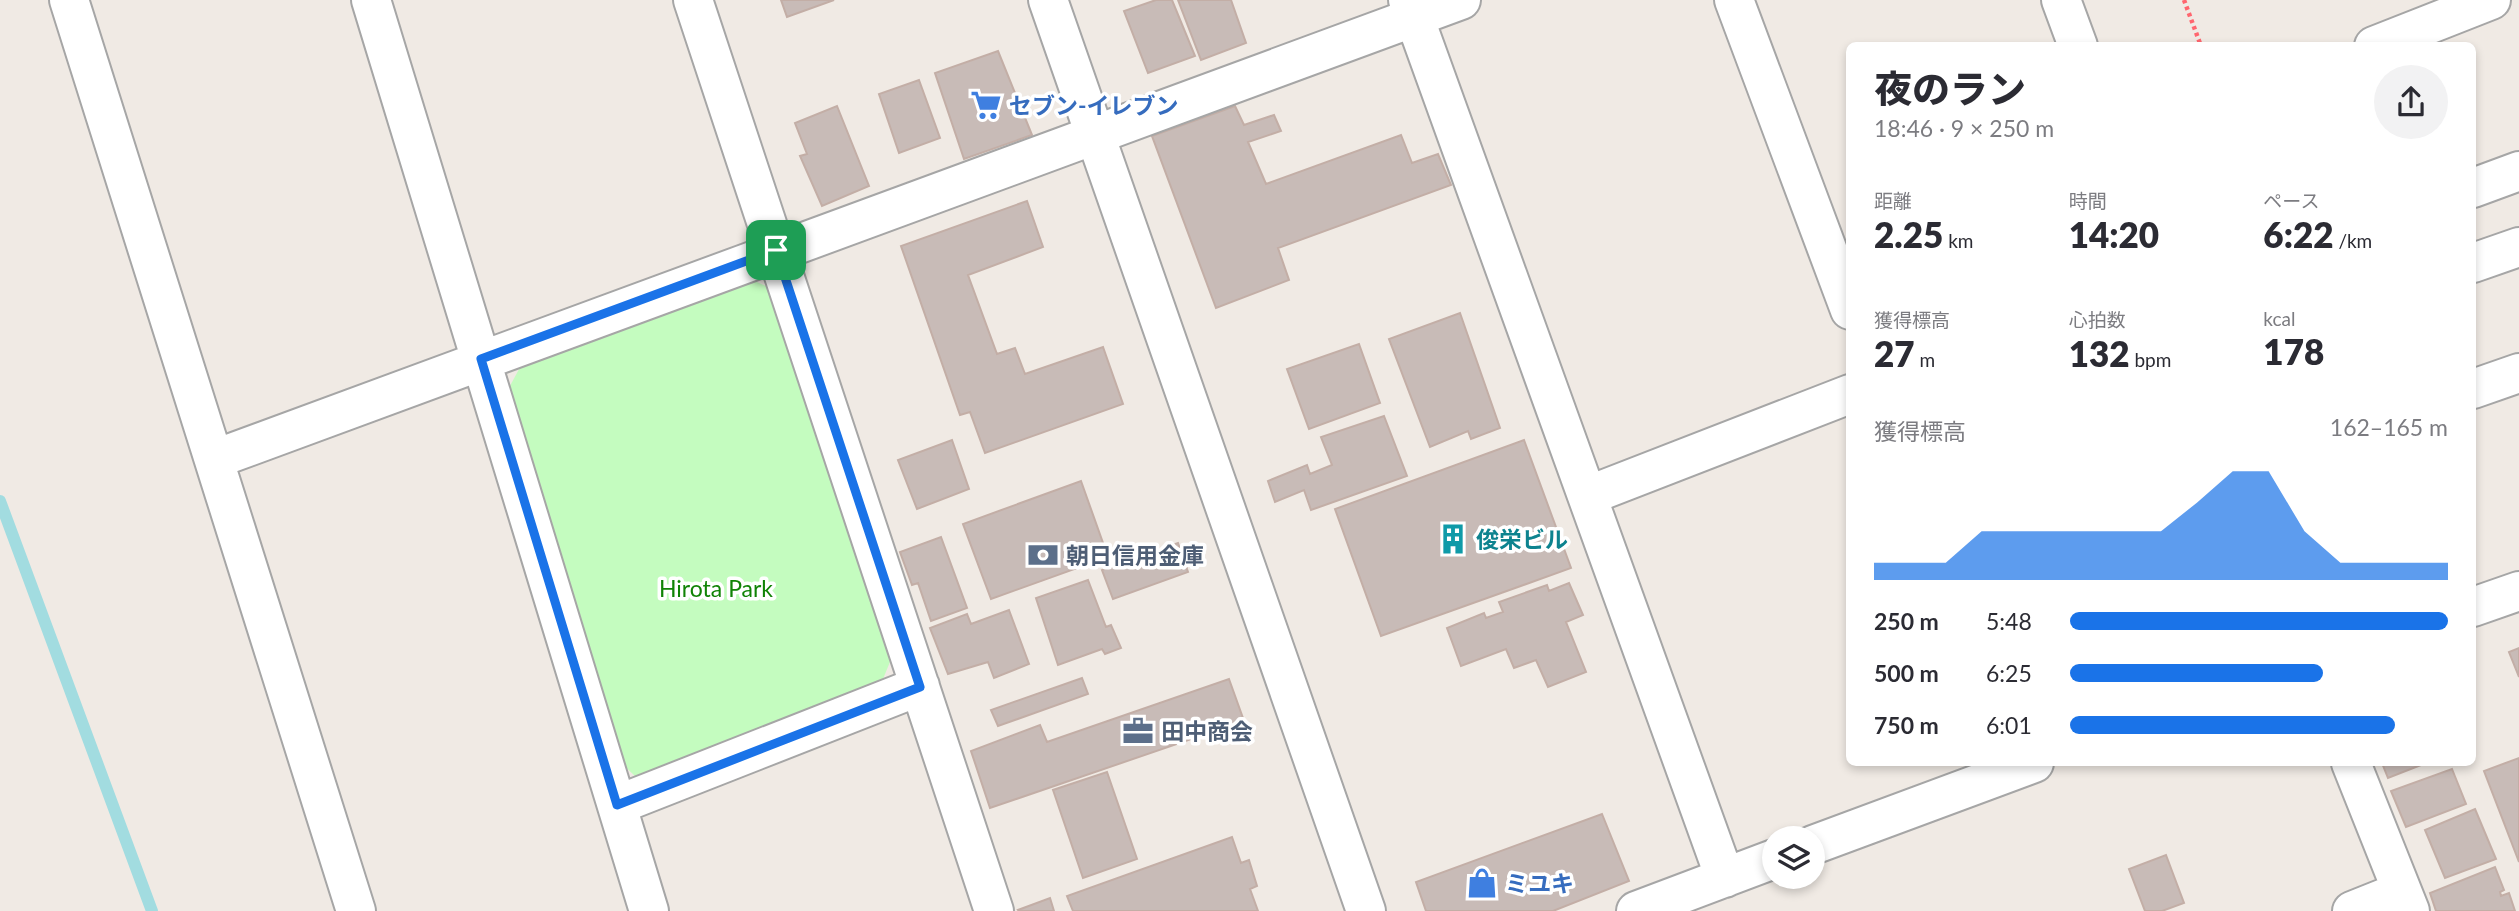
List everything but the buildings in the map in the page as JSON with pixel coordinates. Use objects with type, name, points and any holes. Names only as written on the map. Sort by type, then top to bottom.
[{"type":"street","points":[[69,0],[356,911]]},
{"type":"street","points":[[371,0],[649,911]]},
{"type":"street","points":[[694,0],[994,911]]},
{"type":"street","points":[[1048,0],[1366,911]]},
{"type":"street","points":[[215,459],[776,250],[1096,137],[1411,9],[1461,0]]},
{"type":"street","points":[[1734,0],[1842,267],[1846,288]]},
{"type":"street","points":[[2061,0],[2077,42]]},
{"type":"street","points":[[2384,42],[2491,0]]},
{"type":"street","points":[[1411,9],[1725,877]]},
{"type":"street","points":[[2476,187],[2519,171]]},
{"type":"street","points":[[2476,262],[2519,247]]},
{"type":"street","points":[[2476,389],[2519,373]]},
{"type":"street","points":[[1587,496],[1846,396]]},
{"type":"street","points":[[2476,606],[2519,591]]},
{"type":"street","points":[[617,805],[920,687]]},
{"type":"street","points":[[1825,840],[2022,766]]},
{"type":"street","points":[[2352,766],[2406,901],[2352,911]]},
{"type":"street","points":[[1636,911],[1762,863]]},
{"type":"path","points":[[2184,0],[2200,42]]},
{"type":"green space","name":"Hirota Park","points":[[748,278],[770,288],[892,657],[883,679],[871,691],[636,777],[617,759],[505,395],[524,360]]},
{"type":"waterway","points":[[0,501],[152,911]]},
{"type":"place","name":"セブン-イレブン","points":[[986,105]]},
{"type":"place","name":"俊栄ビル","points":[[1453,539]]},
{"type":"place","name":"朝日信用金庫","points":[[1043,555]]},
{"type":"place","name":"田中商会","points":[[1138,731]]},
{"type":"place","name":"ミユキ","points":[[1482,883]]},
{"type":"route","points":[[776,250],[920,687],[617,805],[481,359],[776,250]]}]
